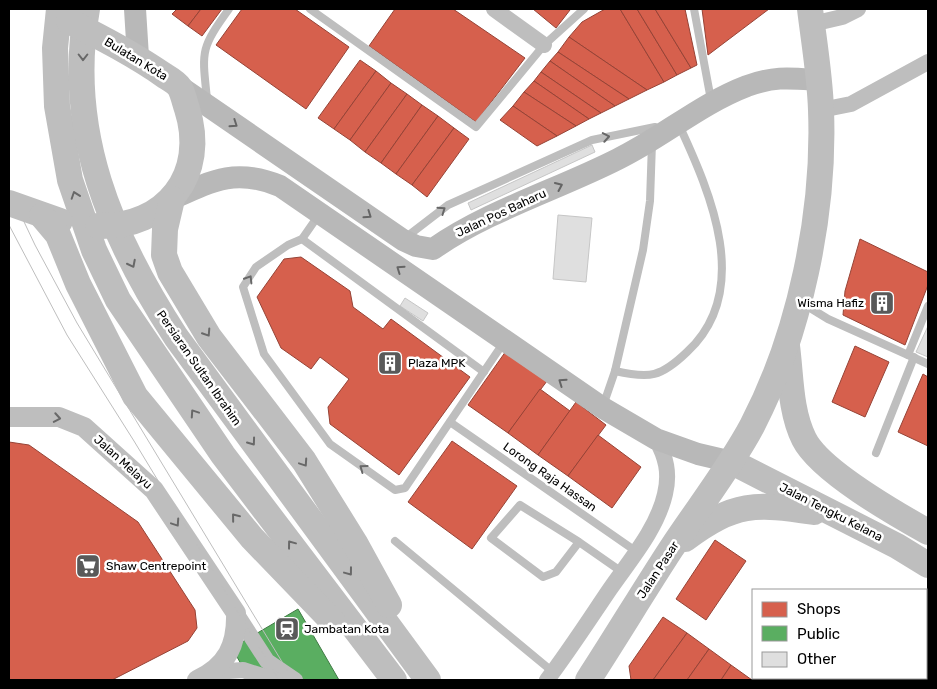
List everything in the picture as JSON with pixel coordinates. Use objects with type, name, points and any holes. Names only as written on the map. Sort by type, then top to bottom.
[{"type":"highway","name":"Bulatan Kota","points":[[9,203],[42,216],[76,225],[121,224],[144,218],[172,199],[188,175],[192,149],[191,123],[180,86],[138,57],[46,9]]},
{"type":"highway","points":[[59,9],[55,48],[57,106],[70,180],[94,250],[118,300],[223,455],[394,680]]},
{"type":"highway","name":"Persiaran Sultan Ibrahim","points":[[87,9],[83,32],[86,123],[94,173],[125,251],[148,294],[181,345],[430,680]]},
{"type":"highway","name":"Jalan Pasar","points":[[588,680],[672,548],[732,462],[752,424],[786,344],[799,300],[811,244],[820,176],[821,110],[811,16]]},
{"type":"highway","points":[[172,199],[164,229],[164,254],[170,272],[209,337],[309,470],[355,543],[430,680]]},
{"type":"highway","points":[[42,216],[58,235],[78,284],[135,396],[252,538],[388,680]]},
{"type":"highway","points":[[786,344],[794,400],[804,440],[818,458],[842,477],[920,528]]},
{"type":"highway","name":"Jalan Tengku Kelana","points":[[732,462],[897,546],[928,565]]},
{"type":"highway","points":[[672,548],[707,522],[741,507],[774,506],[815,512],[849,521]]},
{"type":"main road","points":[[135,9],[138,57]]},
{"type":"main road","name":"Jalan Pos Baharu","points":[[433,249],[458,231],[618,160],[652,141],[712,102],[747,86],[778,77],[818,80]]},
{"type":"main road","points":[[180,86],[403,240],[416,246],[433,249],[427,269],[432,292]]},
{"type":"main road","points":[[172,199],[210,181],[232,176],[248,176],[263,179],[280,186],[603,408],[656,439],[698,454],[732,462]]},
{"type":"street","points":[[494,9],[544,45]]},
{"type":"street","points":[[811,16],[843,13],[858,9]]},
{"type":"street","points":[[821,110],[852,104],[928,62]]},
{"type":"street","name":"Jalan Melayu","points":[[9,418],[59,417],[84,427],[154,490],[236,613]]},
{"type":"street","points":[[550,676],[637,552],[658,513],[665,493],[667,473],[666,456],[656,439]]},
{"type":"street","points":[[205,676],[236,635],[236,613]]},
{"type":"street","points":[[236,613],[267,661],[295,680]]},
{"type":"street","points":[[205,676],[243,670],[275,680]]},
{"type":"lane","points":[[208,106],[202,57],[209,36],[229,9]]},
{"type":"lane","points":[[310,9],[476,126],[544,45],[584,9]]},
{"type":"lane","points":[[403,240],[448,205],[592,140],[648,130],[712,102],[694,9]]},
{"type":"lane","points":[[615,371],[640,377],[656,375],[678,361],[701,340],[712,322],[721,293],[722,266],[714,215],[701,173],[678,124]]},
{"type":"lane","points":[[603,408],[615,371],[643,250],[650,201],[652,141]]},
{"type":"lane","points":[[320,212],[302,239],[288,245],[256,267],[243,287],[264,354],[330,444],[394,490],[405,488],[505,341]]},
{"type":"lane","points":[[302,239],[484,372]]},
{"type":"lane","points":[[799,300],[828,319],[928,364]]},
{"type":"lane","points":[[876,453],[928,306]]},
{"type":"lane","name":"Lorong Raja Hassan","points":[[450,422],[637,552]]},
{"type":"lane","points":[[579,542],[556,572],[543,577],[491,538],[520,505],[579,542],[622,572]]},
{"type":"lane","points":[[395,541],[550,676]]},
{"type":"building: Shops","points":[[177,9],[201,9],[188,26],[172,14]]},
{"type":"building: Shops","points":[[201,9],[222,9],[202,36],[188,26]]},
{"type":"building: Shops","points":[[242,9],[295,9],[349,47],[306,109],[216,45]]},
{"type":"building: Shops","points":[[395,9],[453,9],[525,58],[476,122],[369,46]]},
{"type":"building: Shops","points":[[533,9],[568,9],[570,10],[556,28]]},
{"type":"building: Shops","points":[[605,9],[620,9],[664,82],[647,90],[569,37],[582,22]]},
{"type":"building: Shops","points":[[620,9],[637,9],[677,75],[664,82]]},
{"type":"building: Shops","points":[[637,9],[655,9],[691,68],[677,75]]},
{"type":"building: Shops","points":[[655,9],[685,9],[697,65],[691,68]]},
{"type":"building: Shops","points":[[702,9],[769,9],[708,55]]},
{"type":"building: Shops","points":[[569,37],[647,90],[629,99],[558,52]]},
{"type":"building: Shops","points":[[558,52],[629,99],[615,106],[550,61]]},
{"type":"building: Shops","points":[[360,60],[376,71],[334,129],[318,118]]},
{"type":"building: Shops","points":[[550,61],[615,106],[601,113],[541,72]]},
{"type":"building: Shops","points":[[376,71],[391,83],[350,140],[334,129]]},
{"type":"building: Shops","points":[[541,72],[601,113],[589,119],[534,81]]},
{"type":"building: Shops","points":[[534,81],[589,119],[576,126],[524,92]]},
{"type":"building: Shops","points":[[391,83],[407,94],[365,152],[350,140]]},
{"type":"building: Shops","points":[[524,92],[576,126],[557,136],[513,106]]},
{"type":"building: Shops","points":[[407,94],[422,105],[381,163],[365,152]]},
{"type":"building: Shops","points":[[422,105],[438,116],[396,174],[381,163]]},
{"type":"building: Shops","points":[[513,106],[557,136],[537,146],[500,120]]},
{"type":"building: Shops","points":[[438,116],[454,128],[412,185],[396,174]]},
{"type":"building: Shops","points":[[454,128],[469,139],[427,197],[412,185]]},
{"type":"building: Shops","name":"Wisma Hafiz","points":[[860,239],[928,272],[928,285],[905,345],[843,315],[845,291]]},
{"type":"building: Shops","name":"Plaza MPK","points":[[301,257],[350,291],[353,307],[383,329],[391,319],[470,377],[399,475],[330,424],[328,407],[349,379],[320,357],[311,369],[281,348],[257,297],[284,259]]},
{"type":"building: Shops","points":[[855,346],[889,362],[865,417],[832,402]]},
{"type":"building: Shops","points":[[506,351],[547,381],[508,433],[468,405]]},
{"type":"building: Shops","points":[[923,374],[928,377],[928,446],[898,432]]},
{"type":"building: Shops","points":[[540,389],[570,411],[538,455],[508,433]]},
{"type":"building: Shops","points":[[576,402],[606,425],[568,476],[538,455]]},
{"type":"building: Shops","points":[[598,435],[641,467],[612,508],[568,476]]},
{"type":"building: Shops","points":[[452,441],[517,486],[472,549],[408,502]]},
{"type":"building: Shops","name":"Shaw Centrepoint","points":[[9,442],[29,445],[138,522],[195,610],[197,628],[188,641],[112,680],[9,680]]},
{"type":"building: Shops","points":[[715,540],[746,561],[706,620],[676,599]]},
{"type":"building: Shops","points":[[663,617],[687,633],[653,680],[631,680],[629,666]]},
{"type":"building: Shops","points":[[687,633],[709,649],[687,680],[653,680]]},
{"type":"building: Shops","points":[[709,649],[731,665],[721,680],[687,680]]},
{"type":"building: Shops","points":[[731,665],[752,680],[721,680]]},
{"type":"building: Public","name":"Jambatan Kota","points":[[298,609],[339,680],[250,680],[232,648]]},
{"type":"building: Other","points":[[592,145],[595,152],[471,210],[468,203]]},
{"type":"building: Other","points":[[558,215],[592,218],[586,282],[553,279]]},
{"type":"building: Other","points":[[405,298],[428,313],[423,321],[400,306]]},
{"type":"building: Other","points":[[928,326],[928,357],[916,352]]},
{"type":"tram line","points":[[9,190],[35,245],[77,323],[293,680]]},
{"type":"tram line","points":[[9,225],[67,335],[134,441],[279,680]]},
{"type":"place","name":"Wisma Hafiz","points":[[882,303]]},
{"type":"place","name":"Plaza MPK","points":[[390,363]]},
{"type":"place","name":"Shaw Centrepoint","points":[[88,566]]},
{"type":"place","name":"Jambatan Kota","points":[[287,629]]}]
